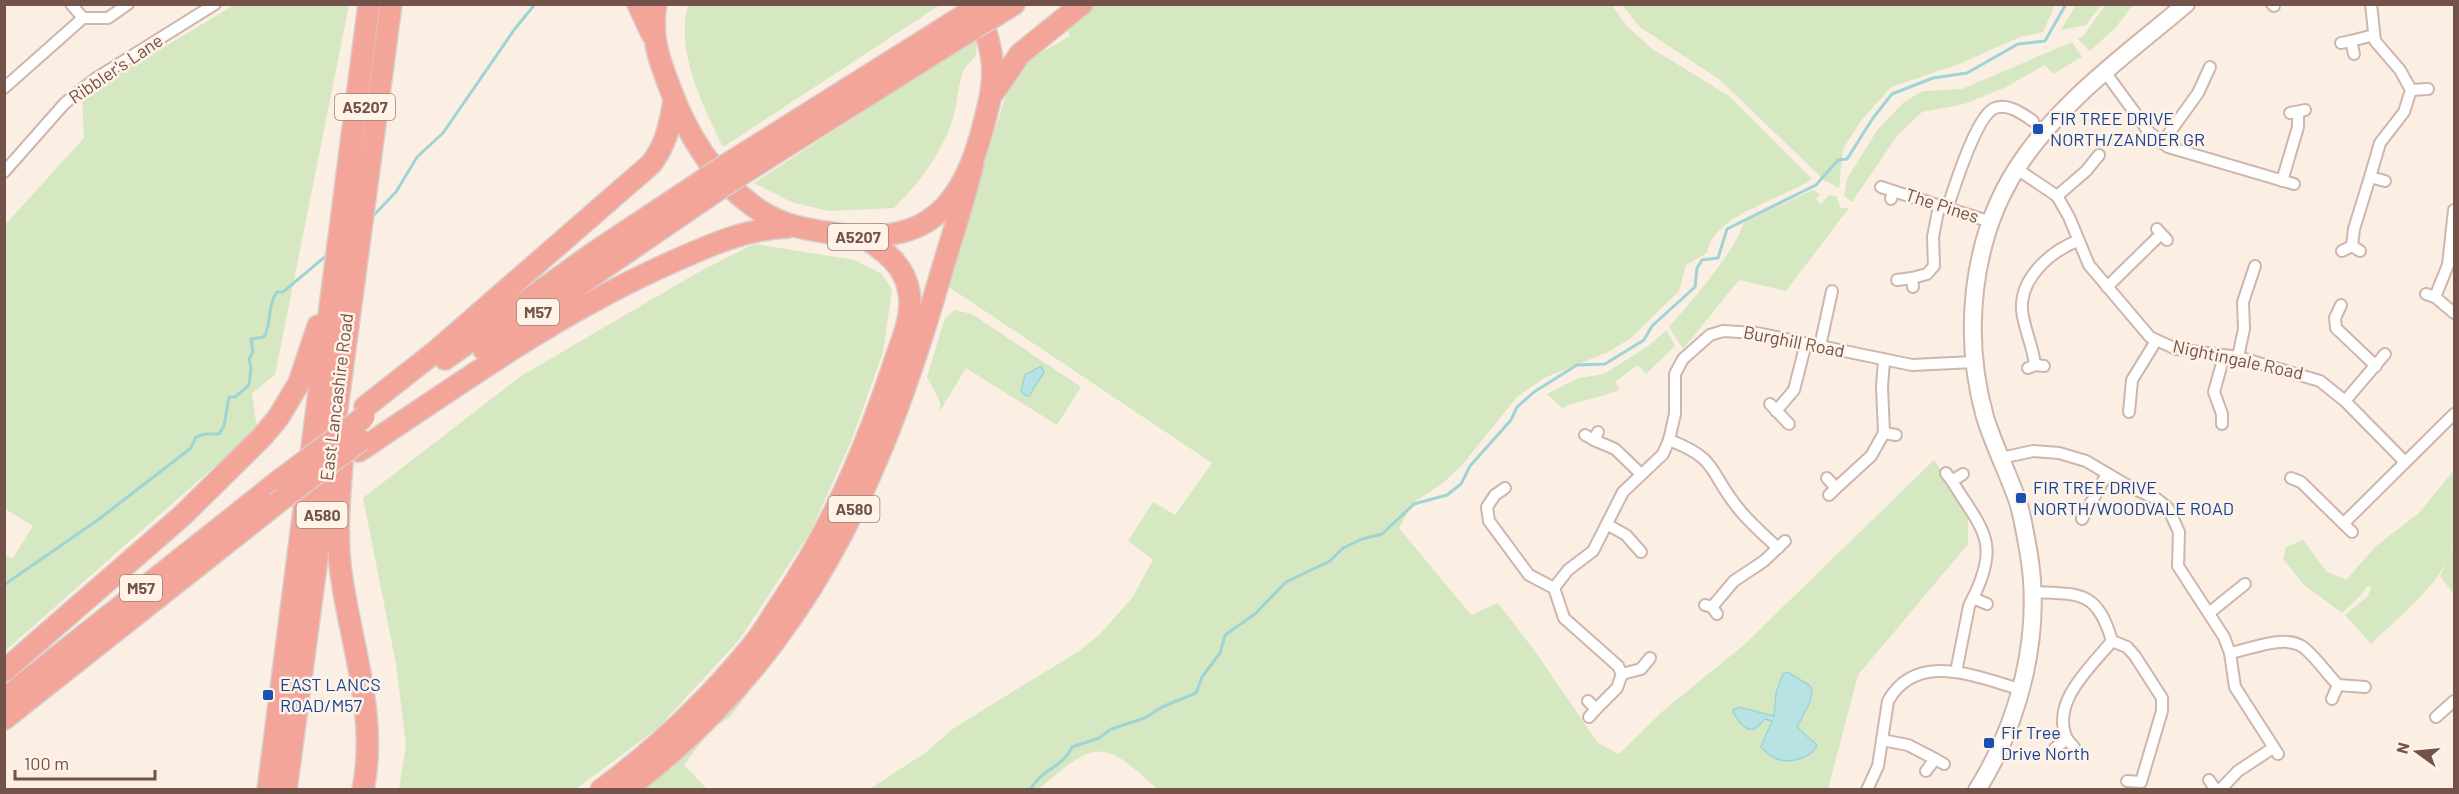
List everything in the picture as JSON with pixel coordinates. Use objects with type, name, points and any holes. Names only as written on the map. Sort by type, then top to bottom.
[{"type":"highway","name":"East Lancashire Road","points":[[352,214],[369,4]]},
{"type":"highway","name":"A5207","points":[[352,214],[355,166],[379,4]]},
{"type":"highway","name":"East Lancashire Road","points":[[268,789],[343,247],[352,214],[391,4]]},
{"type":"highway","name":"A5207","points":[[638,4],[653,37],[674,101],[687,129],[700,149],[735,191],[770,218],[792,227],[865,238],[903,232],[926,222],[957,192],[973,163],[992,96],[994,69],[992,47],[979,13]]},
{"type":"highway","name":"A5207","points":[[653,37],[656,4]]},
{"type":"highway","name":"M57","points":[[4,699],[324,447],[364,412],[595,252],[713,183],[979,13],[1014,4]]},
{"type":"highway","points":[[992,96],[1020,54],[1082,4]]},
{"type":"highway","points":[[364,412],[651,165],[661,151],[669,132],[674,101]]},
{"type":"highway","name":"A580","points":[[625,789],[666,759],[716,711],[760,661],[802,605],[833,553],[878,460],[897,411],[929,316],[973,163]]},
{"type":"highway","name":"M57","points":[[4,720],[277,503],[360,446],[538,311],[713,183]]},
{"type":"highway","points":[[360,446],[515,345],[640,276],[747,231],[792,227]]},
{"type":"highway","name":"A580","points":[[601,789],[679,724],[753,645],[790,590],[843,500],[879,407],[905,331],[910,306],[909,292],[902,272],[891,256],[865,238]]},
{"type":"highway","name":"East Lancashire Road","points":[[286,789],[352,281],[343,247]]},
{"type":"highway","name":"M57","points":[[4,671],[183,515],[236,464],[278,418],[294,391],[314,340],[343,247]]},
{"type":"highway","points":[[352,281],[351,348],[338,519],[338,548],[366,708],[368,742],[363,789]]},
{"type":"street","points":[[71,4],[83,18]]},
{"type":"street","points":[[4,88],[83,18],[108,18],[128,4]]},
{"type":"street","name":"Ribbler's Lane","points":[[4,172],[65,103],[95,79],[215,4]]},
{"type":"street","points":[[1977,789],[2004,738],[2020,690],[2030,640],[2033,592],[2029,556],[2018,504],[1985,417],[1974,362],[1972,334],[1979,265],[1991,222],[2017,168],[2061,111],[2186,4]]},
{"type":"street","points":[[2351,249],[2354,229],[2380,143],[2404,111],[2411,90],[2400,70],[2379,46],[2374,36],[2371,4]]},
{"type":"street","points":[[2354,54],[2346,42],[2374,36]]},
{"type":"street","points":[[2162,143],[2198,93],[2210,65]]},
{"type":"street","points":[[2105,72],[2149,132],[2162,143],[2176,150],[2294,184]]},
{"type":"street","points":[[2411,90],[2428,89]]},
{"type":"street","points":[[1897,280],[1912,282],[1927,274],[1934,266],[1933,237],[1943,208],[1975,131],[1991,109],[2011,108],[2033,121]]},
{"type":"street","points":[[2282,181],[2298,127],[2298,112]]},
{"type":"street","points":[[2057,196],[2086,171],[2100,154]]},
{"type":"street","name":"Nightingale Road","points":[[2017,168],[2057,196],[2069,217],[2077,241],[2089,265],[2144,332],[2156,341],[2186,351],[2238,357],[2311,376],[2330,387],[2405,462]]},
{"type":"street","points":[[2370,177],[2385,181]]},
{"type":"street","name":"The Pines","points":[[1881,187],[1892,195],[1991,222]]},
{"type":"street","points":[[2454,210],[2448,265],[2431,296],[2454,313]]},
{"type":"street","points":[[2107,287],[2161,234]]},
{"type":"street","points":[[2036,366],[2022,312],[2024,297],[2043,262],[2056,250],[2077,241]]},
{"type":"street","points":[[2238,357],[2244,329],[2243,302],[2256,264]]},
{"type":"street","points":[[1820,346],[1832,291]]},
{"type":"street","points":[[2341,304],[2335,318],[2336,328],[2376,366]]},
{"type":"street","name":"Burghill Road","points":[[1554,588],[1568,570],[1593,551],[1623,492],[1658,460],[1669,440],[1675,414],[1675,374],[1683,359],[1704,338],[1716,332],[1733,331],[1806,343],[1884,361],[1927,366],[1974,362]]},
{"type":"street","points":[[2129,415],[2132,380],[2156,341]]},
{"type":"street","points":[[1789,424],[1773,408],[1794,390],[1806,343]]},
{"type":"street","points":[[2345,401],[2385,354]]},
{"type":"street","points":[[2221,425],[2222,414],[2214,392],[2224,356]]},
{"type":"street","points":[[1827,478],[1833,491],[1871,456],[1884,432],[1882,386],[1884,361]]},
{"type":"street","points":[[2343,523],[2454,414]]},
{"type":"street","points":[[1884,432],[1896,435]]},
{"type":"street","points":[[1592,436],[1615,449],[1641,474]]},
{"type":"street","points":[[1669,440],[1693,449],[1704,457],[1738,509],[1781,545],[1764,561],[1734,581],[1711,609]]},
{"type":"street","points":[[2001,458],[2033,451],[2059,453],[2086,460],[2107,474],[2157,499],[2168,508],[2179,532],[2178,566],[2224,637],[2230,653],[2235,687],[2275,751],[2238,771],[2218,789],[2209,780]]},
{"type":"street","points":[[1956,672],[1966,613],[1986,567],[1987,542],[1949,477],[1963,474]]},
{"type":"street","points":[[2080,521],[2107,474]]},
{"type":"street","points":[[2289,477],[2301,482],[2352,532]]},
{"type":"street","points":[[1506,488],[1496,495],[1487,507],[1489,521],[1529,575],[1554,588],[1564,618],[1618,666],[1622,674],[1617,688],[1593,713],[1588,701]]},
{"type":"street","points":[[1608,525],[1626,535],[1642,553]]},
{"type":"street","points":[[2209,613],[2245,584]]},
{"type":"street","points":[[2033,592],[2076,594],[2096,604],[2112,641],[2127,647],[2135,656],[2162,699],[2162,711],[2140,782],[2127,781]]},
{"type":"street","points":[[1973,598],[1987,604]]},
{"type":"street","points":[[2055,748],[2071,743],[2063,724],[2071,691],[2112,641]]},
{"type":"street","points":[[2230,653],[2281,642],[2295,644],[2308,652],[2338,685],[2365,687]]},
{"type":"street","points":[[1622,674],[1635,672],[1645,665],[1650,657]]},
{"type":"street","points":[[1866,789],[1878,766],[1888,701],[1901,684],[1928,670],[1956,672],[2020,690]]},
{"type":"street","points":[[2332,699],[2338,685]]},
{"type":"street","points":[[2436,717],[2454,701]]},
{"type":"street","points":[[1882,740],[1917,748],[1940,761],[1926,771]]},
{"type":"green space","points":[[688,4],[940,5],[723,147],[707,114],[688,59],[685,23]]},
{"type":"green space","points":[[2106,4],[2133,5],[2115,28],[2090,51],[2078,39],[2084,35]]},
{"type":"green space","points":[[234,5],[349,5],[275,375],[252,393],[257,429],[5,651],[5,556],[13,558],[33,526],[5,509],[4,226],[84,138],[82,96]]},
{"type":"green space","points":[[1089,5],[1612,5],[1626,25],[1651,48],[1729,96],[1812,179],[1750,209],[1721,228],[1712,240],[1707,253],[1686,265],[1679,291],[1631,338],[1608,352],[1544,378],[1517,397],[1462,465],[1443,483],[1414,502],[1399,528],[1471,615],[1498,603],[1534,650],[1598,743],[1619,754],[1663,711],[1745,644],[1934,460],[1968,511],[1968,544],[1858,675],[1828,789],[1157,789],[1123,760],[1110,753],[1098,752],[1086,754],[1073,761],[1039,789],[868,790],[925,753],[954,728],[1079,651],[1099,635],[1132,598],[1153,560],[1128,541],[1153,502],[1175,515],[1212,463],[946,285],[1011,79],[1021,64],[1070,36],[1064,22]],"holes":[[[1787,672],[1809,685],[1812,695],[1797,727],[1811,738],[1802,758],[1775,757],[1761,747],[1773,725],[1772,721],[1765,719],[1754,729],[1735,719],[1734,710],[1740,707],[1774,716],[1776,693],[1783,674]]]},
{"type":"green space","points":[[1622,5],[2055,5],[2043,32],[2020,37],[1959,64],[1891,87],[1860,122],[1843,149],[1839,188],[1824,180],[1720,80],[1640,27]]},
{"type":"green space","points":[[2076,5],[2101,5],[2086,25],[2061,30]]},
{"type":"green space","points":[[976,38],[975,57],[964,69],[953,119],[946,137],[927,169],[894,208],[829,211],[791,202],[754,183]]},
{"type":"green space","points":[[2072,42],[2082,57],[2053,74],[2045,65],[2004,88],[1964,104],[1922,112],[1897,136],[1852,202],[1844,196],[1847,179],[1878,129],[1904,102],[1923,91],[1962,89]]},
{"type":"green space","points":[[1813,190],[1820,194],[1816,199],[1821,204],[1829,195],[1836,196],[1841,208],[1849,208],[1786,291],[1739,280],[1683,349],[1669,327],[1732,248],[1744,222]]},
{"type":"green space","points":[[754,244],[855,260],[882,274],[892,290],[883,352],[852,439],[811,531],[739,640],[658,728],[576,789],[399,789],[406,745],[396,664],[363,498],[521,376],[697,273]]},
{"type":"green space","points":[[955,310],[972,314],[1081,387],[1057,425],[966,368],[940,411],[940,402],[927,377],[945,318]],"holes":[[[1030,371],[1044,372],[1029,396],[1021,391]]]},
{"type":"green space","points":[[1667,330],[1675,346],[1646,374],[1638,365],[1615,382],[1620,389],[1562,408],[1547,394],[1579,378],[1604,374],[1648,346]]},
{"type":"green space","points":[[2454,470],[2456,523],[2454,540],[2442,570],[2420,597],[2371,644],[2345,615],[2367,597],[2372,587],[2367,586],[2342,613],[2304,585],[2283,559],[2286,547],[2303,540],[2327,572],[2346,580],[2376,546],[2419,513]]},
{"type":"green space","points":[[874,484],[876,486],[861,521],[813,606],[730,717],[710,730],[684,765],[707,789],[638,790],[662,768],[672,769],[678,762],[678,754]]},
{"type":"green space","points":[[2454,545],[2454,592],[2453,593],[2440,576]]},
{"type":"water","points":[[1041,366],[1044,372],[1029,396],[1026,396],[1021,391],[1025,375]]},
{"type":"water","points":[[1787,672],[1809,685],[1812,690],[1810,702],[1797,727],[1817,745],[1814,750],[1800,759],[1788,761],[1772,757],[1761,747],[1772,721],[1765,719],[1755,728],[1747,728],[1740,723],[1733,710],[1739,707],[1774,716],[1776,693],[1783,674]]},
{"type":"waterway","points":[[371,218],[396,192],[417,157],[443,133],[514,30],[535,4]]},
{"type":"waterway","points":[[1030,790],[1035,782],[1063,760],[1072,747],[1099,738],[1111,729],[1145,718],[1162,707],[1196,693],[1202,677],[1220,653],[1225,635],[1255,614],[1286,582],[1330,561],[1343,548],[1362,539],[1382,534],[1414,504],[1447,495],[1461,484],[1470,466],[1511,420],[1517,407],[1534,392],[1577,365],[1605,364],[1644,340],[1652,326],[1695,287],[1697,268],[1702,260],[1718,258],[1727,229],[1816,185],[1838,160],[1847,159],[1873,118],[1892,94],[1933,78],[1967,73],[2018,44],[2045,41],[2066,4]]},
{"type":"waterway","points":[[4,585],[99,519],[191,448],[196,437],[205,434],[219,434],[224,426],[229,397],[235,397],[249,385],[251,368],[249,359],[253,352],[251,339],[264,337],[277,292],[283,292],[327,255]]},
{"type":"place","name":"FIR TREE DRIVE NORTH/ZANDER GR","points":[[2038,129]]},
{"type":"place","name":"FIR TREE DRIVE NORTH/WOODVALE ROAD","points":[[2021,498]]},
{"type":"place","name":"EAST LANCS ROAD/M57","points":[[268,695]]},
{"type":"place","name":"Fir Tree Drive North","points":[[1989,743]]}]
